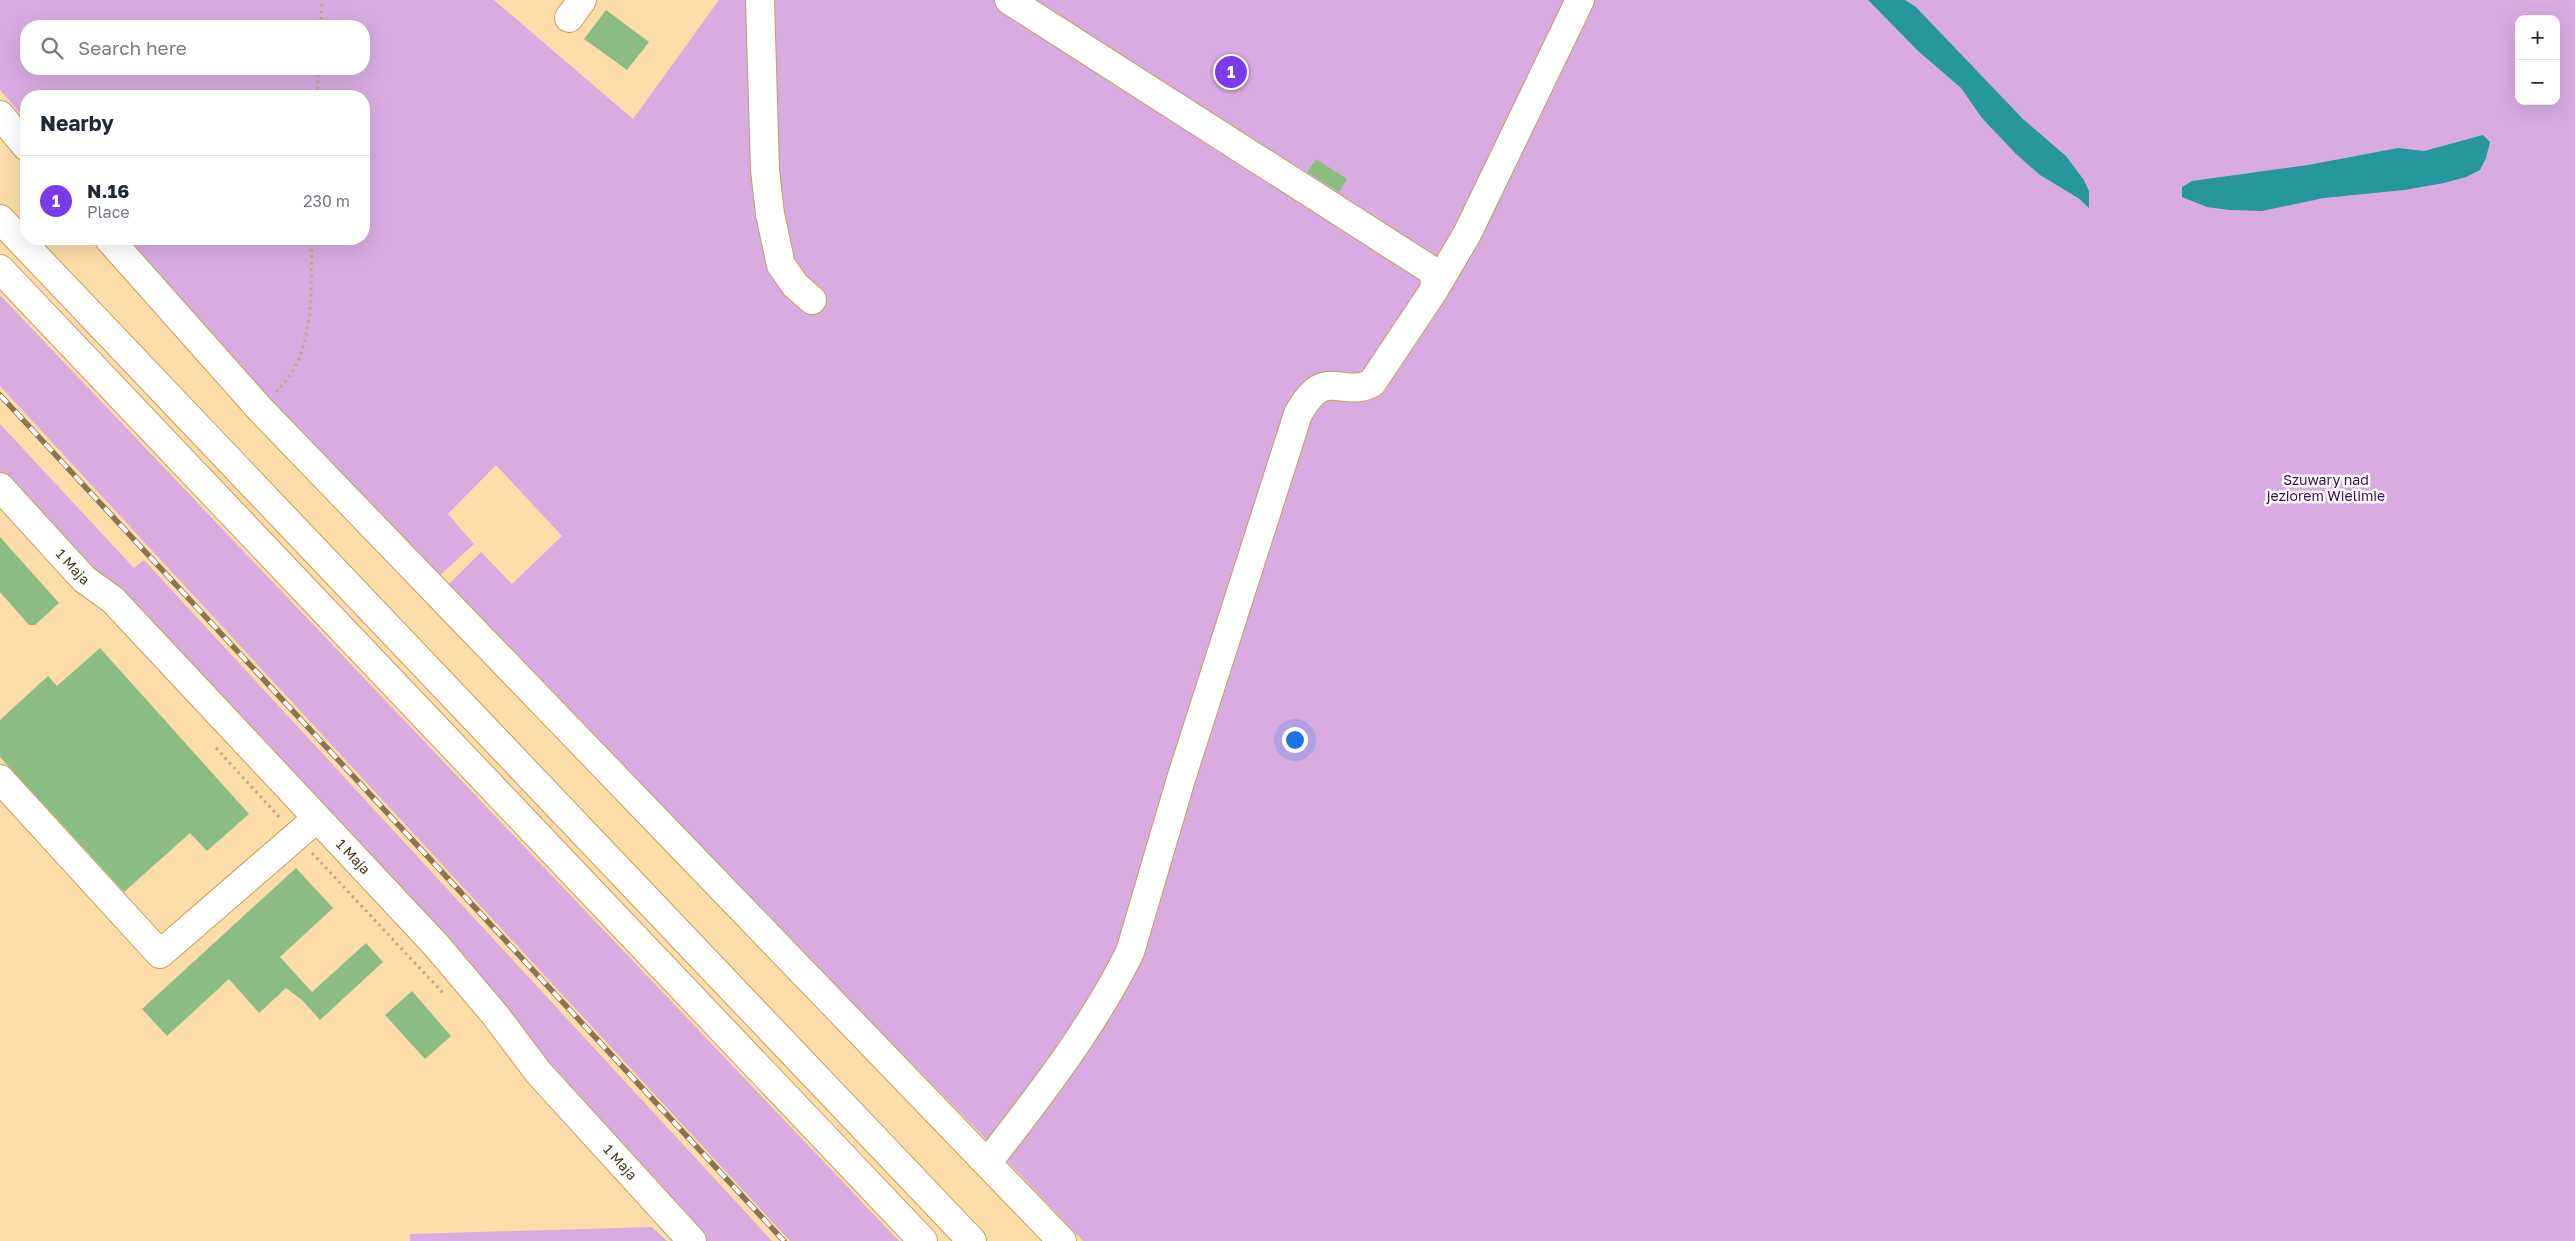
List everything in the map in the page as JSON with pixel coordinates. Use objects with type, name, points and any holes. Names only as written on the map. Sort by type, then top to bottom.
[{"type":"main road","points":[[760,0],[765,170],[770,214],[781,265],[795,285],[812,300]]},
{"type":"main road","points":[[1009,0],[1431,270],[1435,279],[1434,290]]},
{"type":"main road","points":[[988,1162],[1045,1089],[1118,977],[1130,952],[1181,779],[1298,414],[1306,400],[1318,389],[1331,385],[1364,387],[1372,383],[1434,290],[1467,234],[1580,0]]},
{"type":"main road","points":[[0,115],[20,139]]},
{"type":"main road","points":[[0,219],[20,240]]},
{"type":"main road","points":[[25,245],[972,1241]]},
{"type":"main road","points":[[114,245],[260,409],[988,1162],[1062,1241]]},
{"type":"main road","points":[[0,270],[923,1241]]},
{"type":"main road","name":"1 Maja","points":[[0,487],[84,579],[113,600],[436,945],[496,1016],[538,1072],[692,1241]]},
{"type":"main road","points":[[0,779],[160,954],[316,819]]},
{"type":"path","points":[[321,20],[322,0]]},
{"type":"path","points":[[317,90],[318,75]]},
{"type":"path","points":[[260,409],[283,385],[301,357],[309,318],[312,245]]},
{"type":"green space","name":"Szuwary nad jeziorem Wielimie","points":[[0,0],[494,0],[633,119],[719,0],[1868,0],[1918,51],[1961,88],[1981,117],[2088,207],[2089,191],[2084,180],[2066,156],[2023,119],[1915,6],[1905,0],[2575,0],[2575,1241],[1083,1241],[979,1132],[445,588],[481,552],[512,584],[562,536],[496,465],[448,514],[474,544],[436,579],[259,389],[134,245],[370,245],[370,90],[20,90],[20,113],[0,90]]},
{"type":"green space","points":[[0,295],[899,1241],[790,1241],[0,386]]},
{"type":"green space","points":[[0,424],[134,568],[144,560],[772,1241],[706,1241],[427,924],[125,591],[107,583],[0,474]]},
{"type":"green space","points":[[652,1227],[667,1241],[410,1241],[410,1234]]},
{"type":"water","points":[[1868,0],[1905,0],[1915,6],[2023,119],[2066,156],[2084,180],[2089,191],[2089,208],[2078,198],[2040,175],[2016,154],[1981,117],[1961,88],[1918,51]]},
{"type":"water","points":[[2483,135],[2490,142],[2486,158],[2480,170],[2466,177],[2444,183],[2404,190],[2324,198],[2262,211],[2207,207],[2182,197],[2182,187],[2192,181],[2308,165],[2398,148],[2424,151]]},
{"type":"building","points":[[606,10],[649,42],[627,70],[584,39]]},
{"type":"building","points":[[1316,159],[1347,179],[1339,192],[1307,172]]},
{"type":"building","points":[[0,537],[59,603],[35,625],[29,625],[0,592]]},
{"type":"building","points":[[100,648],[249,814],[207,851],[190,833],[124,892],[0,757],[0,720],[48,676],[57,686]]},
{"type":"building","points":[[296,868],[333,908],[280,957],[312,992],[366,943],[383,962],[320,1020],[303,1001],[286,988],[259,1013],[229,979],[167,1036],[142,1009]]},
{"type":"building","points":[[412,991],[451,1036],[425,1059],[385,1015]]},
{"type":"railway","points":[[0,395],[784,1241]]},
{"type":"place","name":"N.16","points":[[1231,72]]}]
